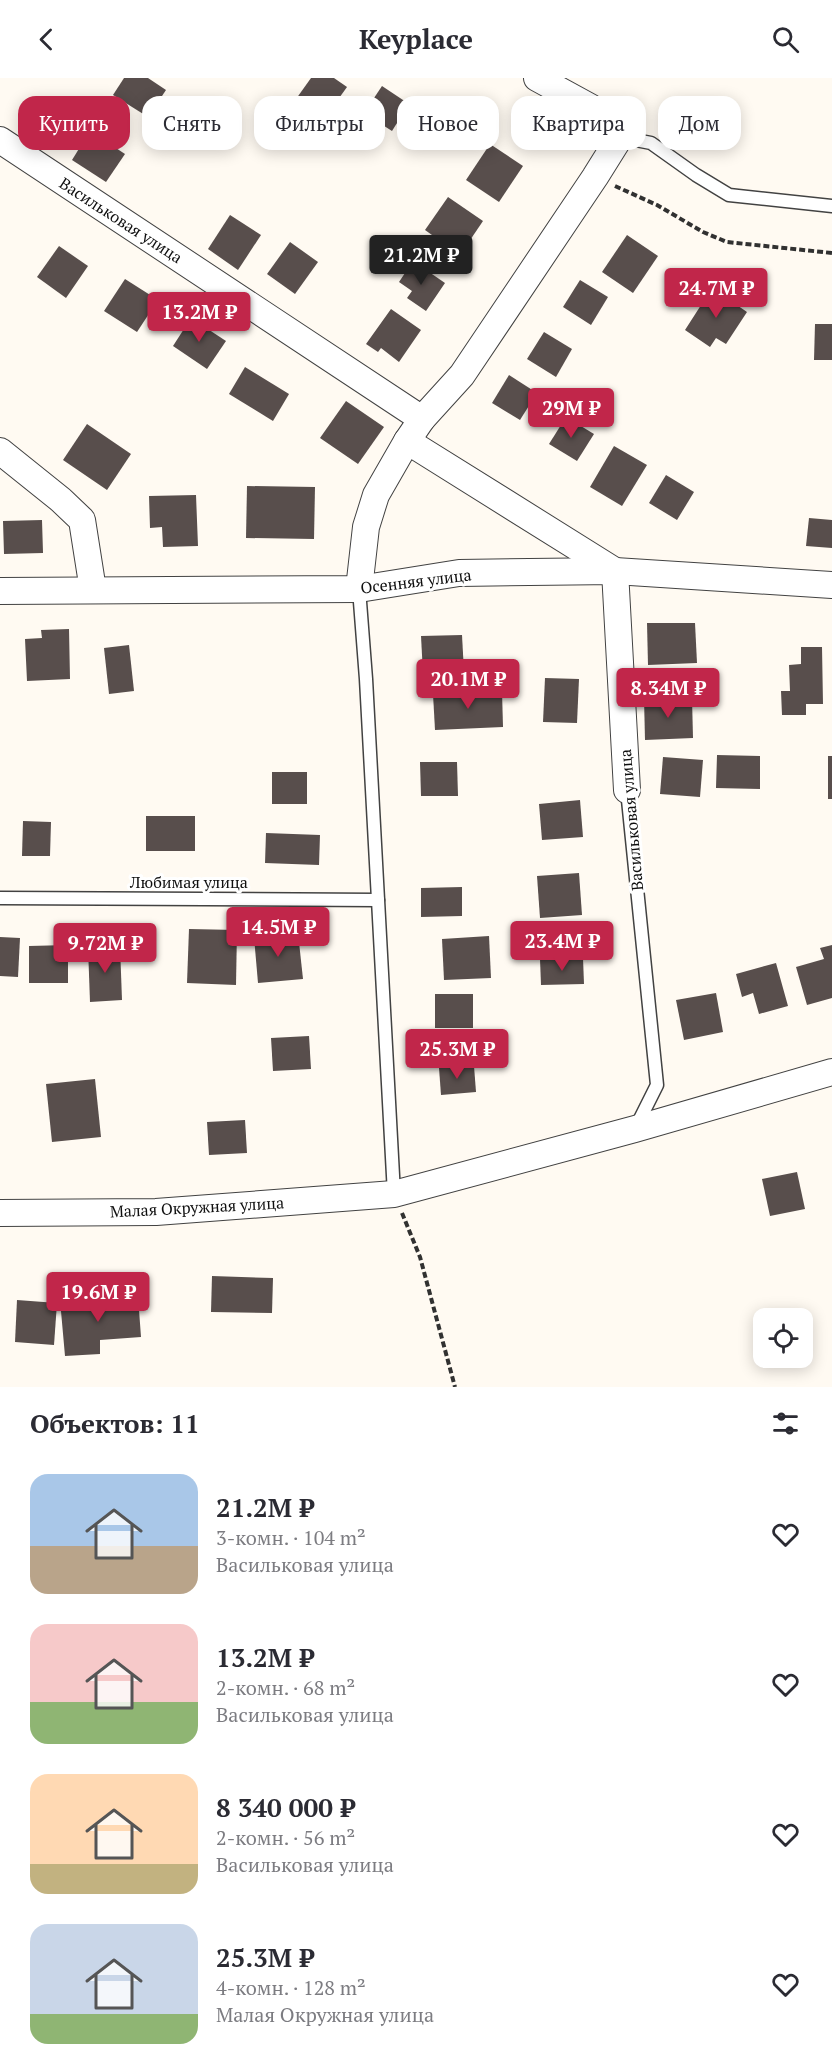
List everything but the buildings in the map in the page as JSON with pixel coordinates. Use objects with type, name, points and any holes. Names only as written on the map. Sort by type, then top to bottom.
[{"type":"street","points":[[537,78],[570,96]]},
{"type":"street","name":"Васильковая улица","points":[[0,140],[422,419]]},
{"type":"street","points":[[359,589],[366,527],[376,495],[407,441],[422,419],[462,375],[612,150]]},
{"type":"street","points":[[407,441],[615,571]]},
{"type":"street","points":[[0,451],[82,520],[93,590]]},
{"type":"street","name":"Васильковая улица","points":[[615,571],[627,790]]},
{"type":"street","name":"Осенняя улица","points":[[0,591],[359,589],[459,573],[615,571],[832,585]]},
{"type":"street","name":"Малая Окружная улица","points":[[0,1213],[156,1212],[394,1194],[635,1129],[832,1072]]},
{"type":"lane","points":[[646,142],[651,143],[729,195],[832,206]]},
{"type":"lane","points":[[359,589],[394,1194]]},
{"type":"lane","name":"Васильковая улица","points":[[627,790],[657,1085],[635,1129]]},
{"type":"lane","name":"Любимая улица","points":[[0,898],[378,900]]},
{"type":"path","points":[[595,177],[727,242],[832,253]]},
{"type":"path","points":[[394,1194],[420,1257],[455,1387]]}]
